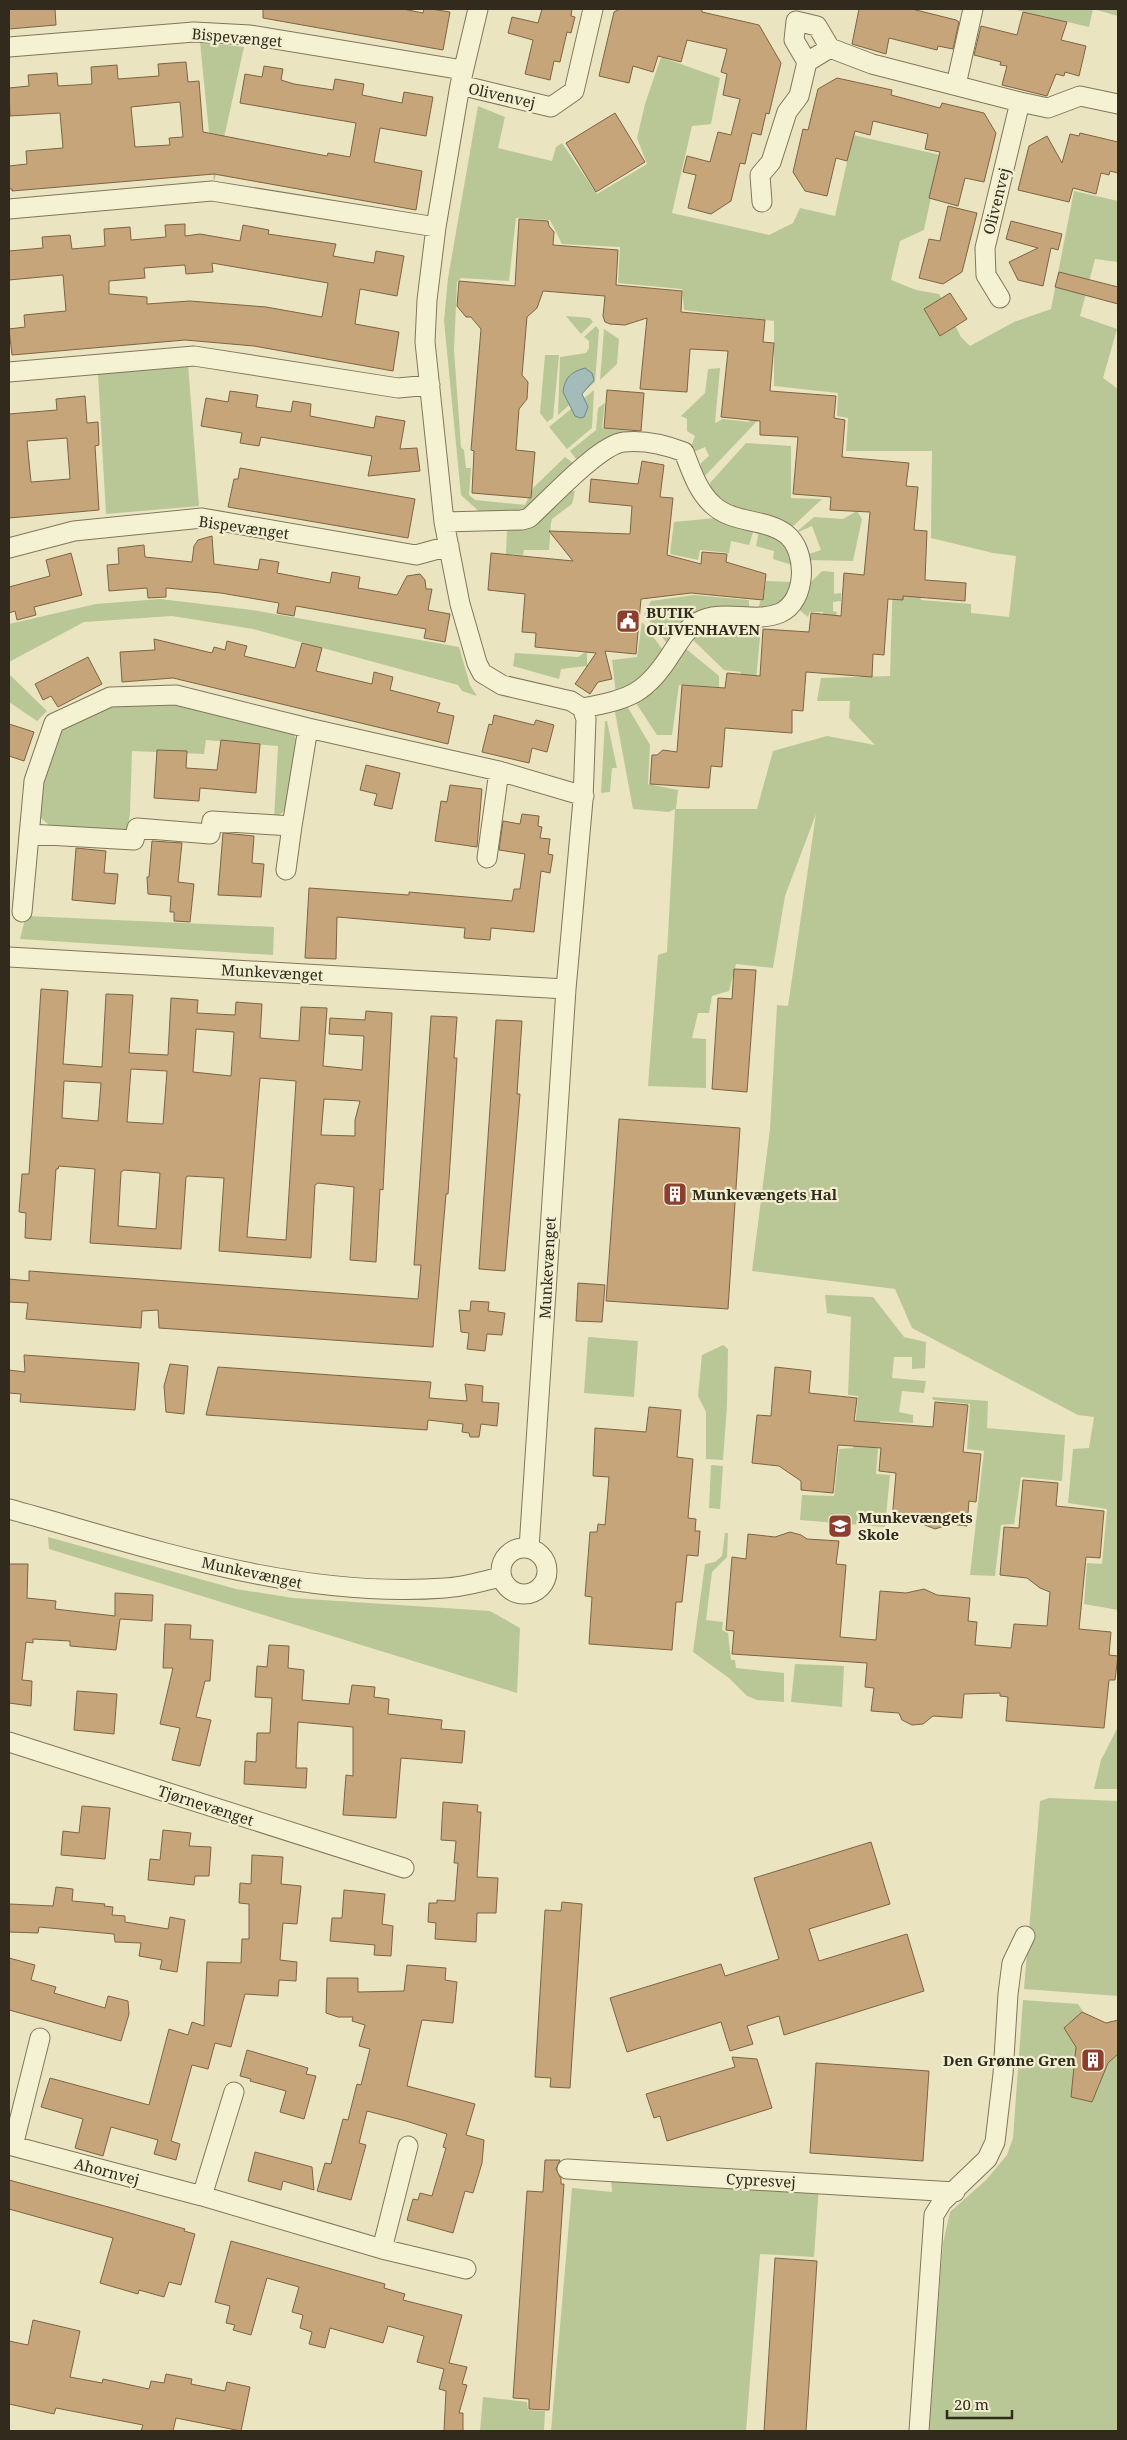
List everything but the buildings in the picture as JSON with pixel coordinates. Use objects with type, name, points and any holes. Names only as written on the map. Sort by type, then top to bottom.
[{"type":"street","points":[[444,522],[522,520],[529,518],[582,468],[610,446],[623,442],[669,446],[684,452],[699,487],[713,506],[742,520],[775,528],[793,541],[800,552],[802,566],[797,594],[790,607],[767,617],[720,616],[696,622],[682,637],[655,678],[644,688],[615,701],[582,708],[571,701],[502,685],[482,673],[477,664],[460,604],[444,522],[425,342],[427,300],[436,227],[462,77],[478,9]]},
{"type":"street","name":"Olivenvej","points":[[462,77],[551,107],[574,91],[593,9]]},
{"type":"street","points":[[956,85],[973,9]]},
{"type":"street","points":[[762,202],[760,175],[771,162],[787,112],[799,96],[807,62],[794,40],[792,15],[817,26],[830,48],[872,64],[1048,108],[1080,96],[1118,104]]},
{"type":"street","name":"Bispevænget","points":[[9,46],[194,32],[250,35],[462,77]]},
{"type":"street","points":[[807,62],[830,48]]},
{"type":"street","name":"Olivenvej","points":[[1000,298],[986,275],[985,248],[1020,102]]},
{"type":"street","points":[[9,209],[212,191],[436,227]]},
{"type":"street","points":[[9,372],[194,356],[398,388],[430,385]]},
{"type":"street","name":"Bispevænget","points":[[9,548],[74,531],[202,518],[416,555],[449,546]]},
{"type":"street","points":[[22,912],[34,781],[54,722],[110,697],[176,695],[308,728],[498,771],[584,796]]},
{"type":"street","name":"Munkevænget","points":[[529,1548],[566,988],[584,796],[586,719],[582,708]]},
{"type":"street","points":[[286,870],[308,728]]},
{"type":"street","points":[[487,858],[498,771]]},
{"type":"street","points":[[29,834],[134,840],[137,828],[210,834],[212,821],[292,826]]},
{"type":"street","name":"Munkevænget","points":[[9,957],[566,988]]},
{"type":"street","name":"Munkevænget","points":[[9,1509],[239,1572],[303,1584],[364,1588],[447,1588],[501,1577]]},
{"type":"street","points":[[521,1548],[529,1548],[542,1556],[546,1563],[547,1578],[538,1590],[531,1594],[516,1594],[509,1590],[501,1577],[502,1561],[507,1555],[521,1548]]},
{"type":"street","name":"Tjørnevænget","points":[[9,1742],[404,1868]]},
{"type":"street","points":[[919,2431],[931,2234],[934,2216],[942,2202],[955,2192],[987,2159],[995,2142],[1003,2074],[1012,1963],[1025,1936]]},
{"type":"street","name":"Ahornvej","points":[[40,2038],[11,2145],[202,2196],[382,2249],[466,2269]]},
{"type":"street","points":[[202,2196],[234,2092]]},
{"type":"street","points":[[382,2249],[408,2146]]},
{"type":"street","name":"Cypresvej","points":[[567,2169],[955,2192]]},
{"type":"green space","points":[[1013,9],[1093,9],[1089,27]]},
{"type":"green space","points":[[1093,9],[1118,9],[1118,16]]},
{"type":"green space","points":[[200,42],[244,47],[214,183]]},
{"type":"green space","points":[[661,57],[720,78],[711,124],[692,126],[672,213],[769,235],[793,223],[800,208],[835,216],[853,135],[940,155],[924,230],[900,241],[891,280],[916,290],[939,294],[961,337],[970,346],[1014,322],[1051,309],[1074,191],[1118,201],[1118,262],[1095,259],[1080,316],[1117,329],[1103,378],[1118,389],[1118,1610],[1084,1604],[1087,1563],[1102,1564],[1107,1509],[1068,1503],[1073,1449],[1089,1448],[1094,1417],[1078,1415],[912,1328],[895,1289],[752,1271],[770,1129],[777,1005],[788,1006],[816,814],[785,896],[773,968],[736,964],[729,991],[712,996],[709,1013],[698,1013],[692,1038],[706,1039],[706,1088],[648,1086],[658,955],[667,952],[675,809],[669,812],[633,809],[615,712],[619,707],[627,706],[650,745],[648,784],[678,790],[676,809],[757,809],[773,751],[827,736],[875,745],[849,718],[850,701],[817,701],[821,678],[890,676],[893,575],[919,578],[921,600],[971,604],[971,613],[1009,617],[1016,556],[993,553],[931,538],[932,451],[846,451],[848,418],[837,416],[838,393],[774,386],[774,321],[684,310],[682,289],[618,283],[620,247],[562,244],[550,220],[516,218],[509,281],[461,278],[457,282],[454,350],[461,447],[464,450],[466,468],[471,468],[469,495],[475,500],[525,505],[533,488],[565,457],[572,462],[570,471],[526,513],[483,515],[461,495],[444,321],[448,278],[478,106],[505,117],[498,148],[552,161],[556,147],[562,143],[597,194],[647,164],[637,138],[645,104]]},
{"type":"green space","points":[[566,316],[590,318],[593,322],[581,334]]},
{"type":"green space","points":[[596,326],[599,330],[595,382],[558,415],[560,357],[586,353],[589,348],[589,341],[584,337]]},
{"type":"green space","points":[[604,329],[619,339],[617,364],[600,380]]},
{"type":"green space","points":[[545,355],[559,355],[553,418],[547,422],[540,413]]},
{"type":"green space","points":[[188,364],[199,506],[106,514],[98,374]]},
{"type":"green space","points":[[720,368],[715,423],[723,419],[749,422],[753,417],[760,418],[703,478],[701,475],[701,463],[709,456],[705,447],[694,452],[691,447],[695,436],[687,431],[687,419],[681,416],[705,393],[708,369]]},
{"type":"green space","points":[[594,390],[592,428],[567,449],[549,427]]},
{"type":"green space","points":[[605,403],[602,428],[639,432],[638,435],[577,460],[570,451],[596,430],[598,408]]},
{"type":"green space","points":[[746,443],[791,446],[791,498],[822,499],[789,530],[737,511],[711,493],[710,483]]},
{"type":"green space","points":[[570,491],[575,491],[572,504],[552,519],[549,550],[524,550],[523,555],[506,554],[507,530]]},
{"type":"green space","points":[[857,511],[862,519],[853,561],[806,560],[806,555],[821,550],[812,526],[794,534],[814,517],[843,519]]},
{"type":"green space","points":[[715,518],[754,529],[749,545],[731,541],[729,553],[700,550],[698,560],[670,554],[674,522]]},
{"type":"green space","points":[[759,531],[782,543],[789,553],[792,565],[773,559],[774,551],[756,546]]},
{"type":"green space","points":[[822,571],[834,572],[834,594],[841,593],[841,601],[833,602],[833,611],[837,612],[835,625],[823,624],[823,612],[810,612],[808,617],[797,608],[807,586]]},
{"type":"green space","points":[[766,581],[794,582],[788,596],[772,610],[722,608],[669,646],[644,614],[651,601],[694,595],[749,600],[749,606],[759,607],[760,601],[763,601]]},
{"type":"green space","points":[[160,599],[252,610],[459,647],[470,685],[477,696],[462,691],[458,685],[253,629],[172,616],[84,622],[9,662],[9,624],[96,604]]},
{"type":"green space","points":[[642,622],[666,654],[650,676],[616,695],[612,660],[637,657]]},
{"type":"green space","points":[[714,624],[761,626],[756,680],[740,680],[741,672],[724,670],[691,638]]},
{"type":"green space","points":[[684,647],[719,676],[719,687],[679,685],[672,735],[657,735],[634,700],[655,692]]},
{"type":"green space","points":[[587,651],[587,666],[561,669],[559,679],[513,666],[515,653],[578,657]]},
{"type":"green space","points":[[9,674],[47,711],[37,721],[9,702]]},
{"type":"green space","points":[[173,703],[293,732],[296,740],[287,809],[274,819],[278,746],[206,740],[204,754],[132,751],[130,813],[127,835],[52,828],[40,817],[42,784],[58,732],[111,705]]},
{"type":"green space","points":[[605,721],[607,721],[617,768],[612,768],[610,792],[601,793]]},
{"type":"green space","points":[[26,916],[274,927],[273,955],[20,939]]},
{"type":"green space","points":[[825,1295],[873,1297],[904,1337],[926,1342],[925,1368],[912,1369],[912,1357],[894,1357],[892,1378],[926,1381],[924,1393],[902,1391],[899,1412],[913,1415],[913,1423],[880,1421],[876,1474],[890,1475],[885,1527],[800,1520],[802,1495],[834,1496],[839,1449],[853,1448],[858,1396],[848,1395],[851,1317],[827,1313]]},
{"type":"green space","points":[[588,1337],[638,1341],[634,1397],[584,1393]]},
{"type":"green space","points":[[723,1345],[728,1349],[727,1406],[723,1460],[706,1459],[706,1412],[698,1396],[702,1355]]},
{"type":"green space","points":[[932,1397],[988,1401],[987,1428],[1065,1435],[1062,1481],[1021,1477],[1014,1524],[1001,1525],[995,1576],[970,1575],[984,1451],[967,1449],[970,1404],[933,1400]]},
{"type":"green space","points":[[711,1465],[723,1466],[720,1509],[709,1508]]},
{"type":"green space","points":[[725,1533],[728,1533],[727,1557],[712,1572],[706,1620],[723,1622],[722,1630],[728,1633],[731,1660],[735,1660],[736,1668],[784,1673],[784,1702],[757,1700],[747,1696],[729,1678],[693,1652],[705,1564],[715,1562],[722,1556]]},
{"type":"green space","points":[[48,1537],[236,1589],[293,1598],[490,1611],[520,1628],[517,1693],[49,1549]]},
{"type":"green space","points":[[795,1664],[844,1666],[842,1707],[791,1702]]},
{"type":"green space","points":[[1118,1727],[1118,1789],[1094,1789],[1101,1760]]},
{"type":"green space","points":[[1049,1798],[1118,1801],[1118,1996],[1024,1989],[1040,1801]]},
{"type":"green space","points":[[1023,2000],[1078,2004],[1104,2042],[1118,2041],[1118,2431],[928,2431],[943,2243],[950,2212],[986,2180],[1007,2155],[1013,2138]]},
{"type":"green space","points":[[611,2177],[819,2186],[814,2257],[760,2254],[746,2431],[551,2431],[572,2188],[612,2192]]},
{"type":"green space","points":[[483,2397],[527,2402],[528,2410],[545,2411],[544,2431],[480,2431]]},
{"type":"water","points":[[585,368],[592,373],[594,380],[582,394],[588,407],[584,417],[580,418],[575,416],[563,392],[567,379],[576,371]]},
{"type":"place","name":"BUTIK OLIVENHAVEN","points":[[628,621]]},
{"type":"place","name":"Munkevængets Hal","points":[[675,1194]]},
{"type":"place","name":"Munkevængets Skole","points":[[840,1526]]},
{"type":"place","name":"Den Grønne Gren","points":[[1093,2060]]}]
